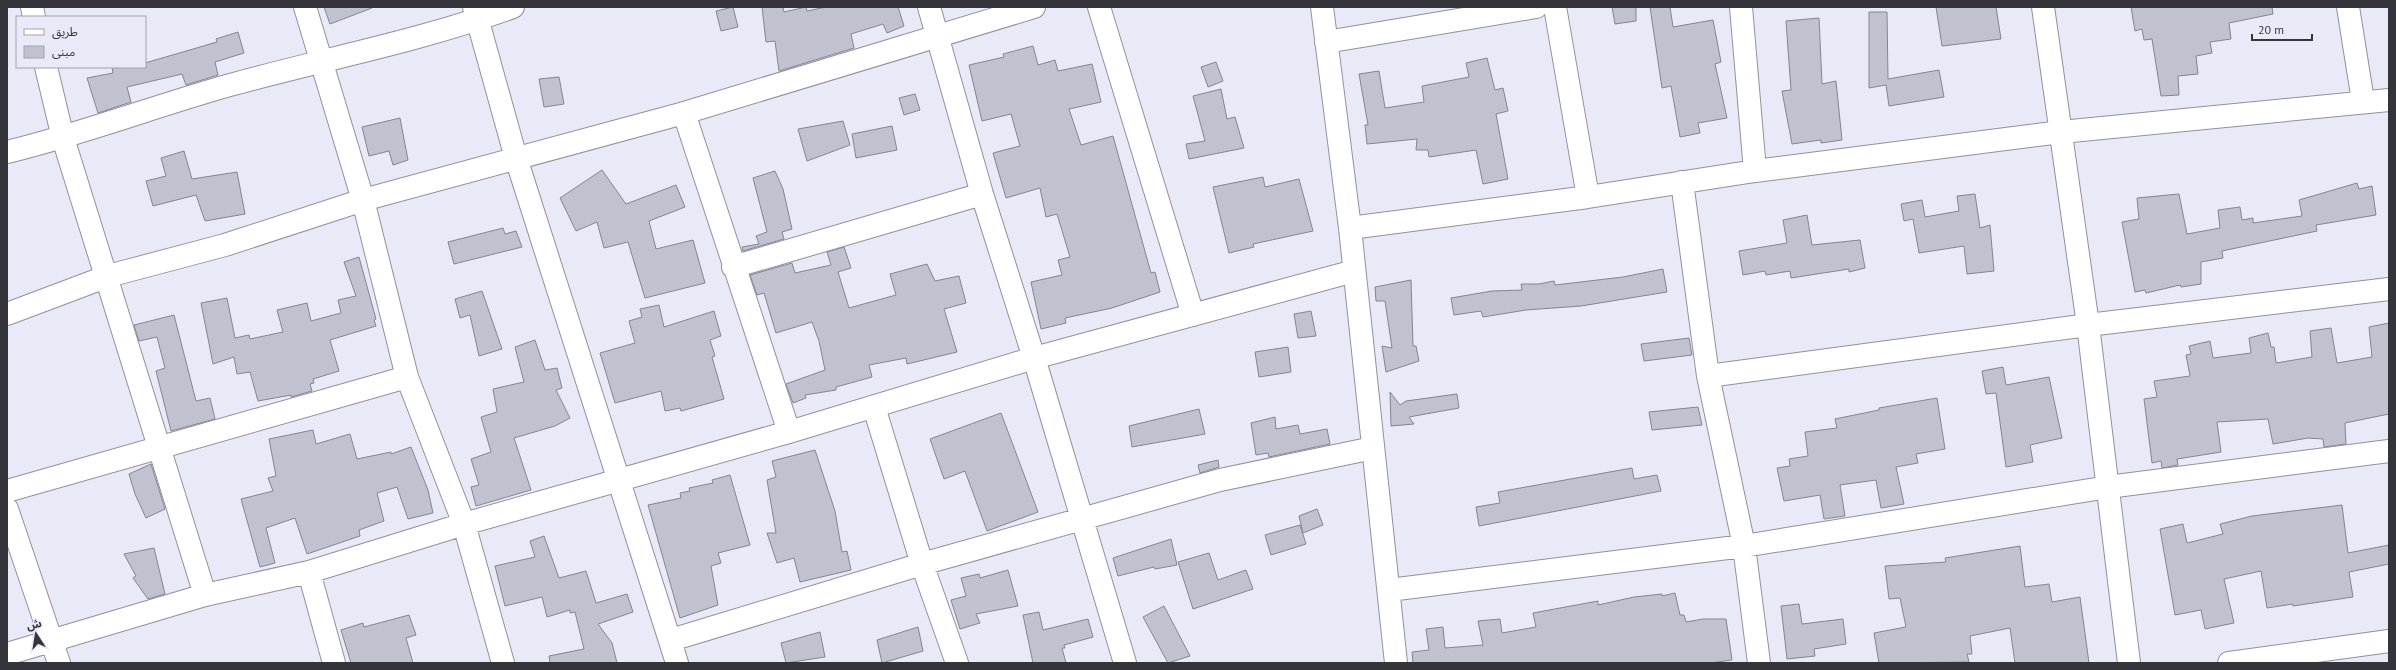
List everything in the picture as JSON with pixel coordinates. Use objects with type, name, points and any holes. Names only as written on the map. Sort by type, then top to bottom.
[{"type":"street","points":[[305,7],[363,200],[407,377],[464,524],[503,663]]},
{"type":"street","points":[[7,152],[63,138],[179,99],[322,60],[395,44],[476,13],[513,7]]},
{"type":"street","points":[[929,7],[982,194],[1034,358],[1125,663]]},
{"type":"street","points":[[7,314],[108,276],[224,245],[363,200],[684,113],[1034,7]]},
{"type":"street","points":[[1099,7],[1193,316]]},
{"type":"street","points":[[1322,7],[1350,228],[1396,663]]},
{"type":"street","points":[[1326,42],[1536,7]]},
{"type":"street","points":[[1556,7],[1588,198]]},
{"type":"street","points":[[1741,7],[1755,171]]},
{"type":"street","points":[[2043,7],[2088,325],[2129,663]]},
{"type":"street","points":[[2348,7],[2363,101]]},
{"type":"street","points":[[476,13],[516,158],[620,480],[677,663]]},
{"type":"street","points":[[46,68],[63,138],[108,276],[205,595]]},
{"type":"street","points":[[1350,228],[1588,198],[1755,171],[2060,132],[2363,101],[2389,100]]},
{"type":"street","points":[[684,113],[733,267],[789,432]]},
{"type":"street","points":[[1682,182],[1708,376],[1744,546],[1759,663]]},
{"type":"street","points":[[733,267],[982,194]]},
{"type":"street","points":[[7,654],[205,595],[309,572],[464,524],[789,432],[1034,358],[1354,271]]},
{"type":"street","points":[[1708,376],[2088,325],[2389,289]]},
{"type":"street","points":[[7,491],[407,377]]},
{"type":"street","points":[[874,407],[922,564],[956,663]]},
{"type":"street","points":[[671,640],[922,564],[1220,480],[1373,448]]},
{"type":"street","points":[[1389,590],[1744,546],[2108,487],[2389,451]]},
{"type":"street","points":[[7,509],[59,663]]},
{"type":"street","points":[[309,572],[334,663]]},
{"type":"street","points":[[2229,663],[2389,641]]},
{"type":"building","points":[[324,7],[371,7],[372,8],[330,24]]},
{"type":"building","points":[[733,7],[738,27],[721,31],[716,11]]},
{"type":"building","points":[[762,7],[783,7],[784,12],[806,7],[807,11],[826,7],[898,7],[904,26],[887,33],[883,24],[851,34],[854,48],[779,71],[775,41],[766,42]]},
{"type":"building","points":[[1612,7],[1636,7],[1636,21],[1615,24]]},
{"type":"building","points":[[1650,7],[1670,7],[1673,27],[1713,20],[1721,62],[1715,64],[1727,118],[1698,123],[1700,133],[1680,137],[1671,86],[1662,88]]},
{"type":"building","points":[[1936,7],[1996,7],[2001,39],[1942,46]]},
{"type":"building","points":[[2131,7],[2272,7],[2273,14],[2229,23],[2231,39],[2210,42],[2212,53],[2196,56],[2198,74],[2178,76],[2179,95],[2161,96],[2152,39],[2144,40],[2142,29],[2135,31]]},
{"type":"building","points":[[1869,12],[1887,12],[1888,79],[1939,70],[1944,97],[1889,106],[1886,85],[1869,88]]},
{"type":"building","points":[[1819,18],[1822,84],[1836,81],[1842,140],[1821,143],[1821,140],[1792,144],[1782,91],[1791,90],[1786,21]]},
{"type":"building","points":[[238,32],[244,53],[215,62],[218,75],[186,85],[182,74],[127,87],[131,102],[98,113],[87,78],[113,73],[112,68],[146,68],[146,63],[217,42],[216,39]]},
{"type":"building","points":[[1033,46],[1038,65],[1055,60],[1058,71],[1092,64],[1101,102],[1069,109],[1081,145],[1113,136],[1151,273],[1155,272],[1160,292],[1112,308],[1065,318],[1066,323],[1041,329],[1031,282],[1062,275],[1058,260],[1070,257],[1057,214],[1046,217],[1040,188],[1006,198],[993,153],[1020,146],[1011,114],[982,121],[969,65],[1004,57],[1003,54]]},
{"type":"building","points":[[1487,58],[1495,90],[1503,88],[1508,111],[1496,114],[1508,179],[1483,184],[1476,150],[1429,157],[1428,150],[1416,150],[1417,139],[1367,144],[1365,125],[1368,125],[1359,74],[1379,71],[1385,108],[1424,102],[1422,86],[1469,77],[1466,63]]},
{"type":"building","points":[[1216,62],[1223,81],[1208,87],[1201,67]]},
{"type":"building","points":[[559,77],[564,104],[544,107],[539,79]]},
{"type":"building","points":[[1221,89],[1227,119],[1235,117],[1244,148],[1189,159],[1186,144],[1205,141],[1193,96]]},
{"type":"building","points":[[915,94],[920,110],[904,115],[899,98]]},
{"type":"building","points":[[400,118],[408,160],[393,165],[389,151],[369,156],[362,127]]},
{"type":"building","points":[[843,121],[850,145],[807,161],[798,129]]},
{"type":"building","points":[[892,126],[897,150],[856,158],[852,134]]},
{"type":"building","points":[[184,151],[192,179],[237,172],[245,214],[205,221],[196,195],[153,206],[146,181],[166,176],[161,158]]},
{"type":"building","points":[[602,170],[626,204],[676,185],[685,207],[649,221],[656,249],[693,240],[705,283],[645,298],[628,242],[604,248],[597,222],[576,231],[560,198]]},
{"type":"building","points":[[775,171],[783,189],[792,229],[782,232],[784,239],[743,251],[742,247],[759,244],[756,236],[767,232],[753,178]]},
{"type":"building","points":[[1263,177],[1265,187],[1299,179],[1313,231],[1253,244],[1254,247],[1229,253],[1213,187]]},
{"type":"building","points":[[2357,183],[2359,189],[2372,186],[2376,215],[2316,225],[2317,231],[2222,251],[2223,258],[2201,262],[2201,284],[2181,287],[2180,285],[2146,293],[2145,290],[2135,292],[2122,222],[2139,219],[2137,198],[2179,194],[2187,234],[2220,228],[2218,210],[2240,207],[2242,220],[2253,218],[2253,223],[2302,216],[2299,200]]},
{"type":"building","points":[[1975,194],[1980,228],[1990,225],[1994,271],[1967,274],[1964,246],[1919,253],[1913,219],[1904,221],[1901,204],[1922,200],[1925,217],[1959,211],[1957,196]]},
{"type":"building","points":[[1807,215],[1812,245],[1860,240],[1865,268],[1849,272],[1849,269],[1791,278],[1790,271],[1766,275],[1765,271],[1743,275],[1739,251],[1787,243],[1783,220]]},
{"type":"building","points":[[503,228],[505,234],[516,231],[522,247],[454,264],[448,242]]},
{"type":"building","points":[[844,247],[851,268],[838,272],[849,308],[896,295],[890,274],[927,264],[935,281],[959,276],[966,303],[944,309],[957,352],[907,364],[906,358],[869,365],[872,377],[836,387],[836,390],[805,395],[806,398],[793,403],[786,384],[825,370],[819,341],[812,322],[776,333],[764,293],[757,295],[750,275],[792,263],[795,273],[831,265],[827,252]]},
{"type":"building","points":[[359,257],[376,319],[374,320],[376,326],[330,340],[339,371],[313,379],[314,383],[310,384],[312,391],[291,397],[291,395],[258,401],[250,372],[237,374],[234,357],[213,364],[201,303],[227,298],[235,338],[249,335],[250,339],[283,332],[277,310],[307,303],[311,321],[341,313],[338,300],[356,296],[344,262]]},
{"type":"building","points":[[1663,269],[1667,292],[1581,306],[1526,310],[1483,317],[1481,311],[1454,315],[1451,298],[1492,291],[1522,290],[1521,284],[1539,284],[1554,281],[1555,285],[1623,277]]},
{"type":"building","points":[[1411,280],[1413,346],[1416,346],[1419,361],[1386,372],[1382,346],[1392,348],[1385,301],[1376,301],[1375,287]]},
{"type":"building","points":[[482,291],[502,349],[479,356],[470,315],[460,318],[455,299]]},
{"type":"building","points":[[659,305],[664,327],[714,311],[721,336],[710,340],[715,356],[712,357],[724,399],[681,411],[680,408],[665,411],[661,391],[615,403],[600,353],[635,343],[629,321],[642,317],[640,309]]},
{"type":"building","points":[[1311,311],[1316,336],[1298,338],[1294,314]]},
{"type":"building","points":[[174,315],[196,401],[210,398],[215,419],[171,431],[156,371],[165,368],[157,337],[139,341],[134,325]]},
{"type":"building","points":[[2389,323],[2389,414],[2345,423],[2346,444],[2324,447],[2323,439],[2308,438],[2273,444],[2268,419],[2217,422],[2221,452],[2177,459],[2178,465],[2162,468],[2161,461],[2152,463],[2144,399],[2157,397],[2154,381],[2190,376],[2186,355],[2191,354],[2189,346],[2210,341],[2213,358],[2251,353],[2249,338],[2268,333],[2271,347],[2274,347],[2276,363],[2312,357],[2310,331],[2331,328],[2337,363],[2372,357],[2369,327]]},
{"type":"building","points":[[1689,338],[1692,355],[1644,361],[1641,344]]},
{"type":"building","points":[[535,340],[545,370],[557,368],[562,388],[556,390],[570,418],[555,426],[514,438],[531,490],[476,506],[471,487],[479,485],[471,459],[491,452],[481,417],[497,412],[493,389],[524,382],[515,347]]},
{"type":"building","points":[[1288,347],[1291,372],[1259,377],[1255,352]]},
{"type":"building","points":[[2003,367],[2006,385],[2049,377],[2062,438],[2030,445],[2033,462],[2006,467],[1996,393],[1986,394],[1982,371]]},
{"type":"building","points":[[1390,392],[1400,405],[1406,401],[1457,394],[1459,408],[1409,417],[1414,424],[1391,426]]},
{"type":"building","points":[[1937,398],[1945,449],[1916,454],[1918,463],[1896,467],[1904,504],[1881,508],[1876,480],[1840,485],[1845,516],[1824,519],[1820,495],[1784,501],[1777,468],[1790,466],[1789,459],[1808,456],[1805,432],[1837,428],[1835,419],[1879,410],[1879,408]]},
{"type":"building","points":[[1698,407],[1702,425],[1652,430],[1649,412]]},
{"type":"building","points":[[1199,409],[1205,434],[1132,447],[1129,426]]},
{"type":"building","points":[[1001,413],[1038,512],[987,531],[965,471],[944,479],[930,439]]},
{"type":"building","points":[[1275,417],[1276,429],[1298,425],[1300,434],[1327,429],[1330,444],[1269,457],[1268,453],[1256,455],[1251,423]]},
{"type":"building","points":[[313,430],[316,444],[350,434],[357,459],[391,452],[391,454],[411,447],[428,490],[433,513],[408,519],[397,487],[377,493],[384,521],[359,530],[360,536],[307,554],[295,518],[266,528],[275,563],[260,567],[241,499],[273,491],[268,478],[276,476],[269,439]]},
{"type":"building","points":[[815,450],[835,511],[842,552],[847,551],[851,570],[800,582],[794,558],[777,563],[767,533],[776,533],[767,480],[776,477],[772,461]]},
{"type":"building","points":[[1218,460],[1219,467],[1200,473],[1198,465]]},
{"type":"building","points":[[151,464],[165,509],[146,518],[135,494],[129,474]]},
{"type":"building","points":[[1632,468],[1634,479],[1657,475],[1661,491],[1479,526],[1476,507],[1500,503],[1498,492]]},
{"type":"building","points":[[730,475],[750,545],[718,553],[721,563],[711,566],[718,605],[680,618],[648,505],[681,498],[680,493],[690,491],[689,488],[713,483],[712,480]]},
{"type":"building","points":[[2342,505],[2348,553],[2389,545],[2389,564],[2349,572],[2353,597],[2293,606],[2293,604],[2267,608],[2261,571],[2224,579],[2234,623],[2205,629],[2201,610],[2175,615],[2160,529],[2183,524],[2187,543],[2223,534],[2220,524],[2252,516]]},
{"type":"building","points":[[1317,509],[1323,525],[1303,533],[1299,516]]},
{"type":"building","points":[[1300,525],[1306,544],[1271,555],[1265,535]]},
{"type":"building","points":[[544,536],[559,578],[586,571],[596,603],[627,594],[633,612],[598,624],[612,643],[617,663],[550,663],[549,656],[584,649],[575,612],[570,613],[570,610],[547,617],[542,597],[505,606],[495,566],[535,557],[530,541]]},
{"type":"building","points":[[1171,539],[1177,565],[1155,569],[1154,567],[1118,576],[1113,558]]},
{"type":"building","points":[[2020,546],[2025,587],[2049,584],[2052,602],[2080,597],[2089,663],[2015,663],[2010,628],[1970,636],[1972,654],[1967,654],[1969,662],[1879,663],[1874,633],[1906,627],[1900,598],[1889,599],[1885,566],[1946,562],[1945,558]]},
{"type":"building","points":[[154,548],[165,594],[148,599],[133,578],[136,576],[124,554]]},
{"type":"building","points":[[1209,553],[1218,580],[1246,570],[1253,589],[1193,609],[1178,562]]},
{"type":"building","points":[[1008,570],[1018,606],[976,614],[980,623],[960,629],[951,600],[966,596],[961,578],[979,574],[980,578]]},
{"type":"building","points":[[1675,593],[1680,615],[1684,615],[1686,622],[1703,619],[1726,619],[1732,660],[1710,663],[1413,663],[1412,652],[1429,650],[1426,629],[1443,627],[1445,648],[1483,645],[1478,621],[1500,619],[1502,633],[1536,627],[1533,613],[1598,601],[1598,605],[1634,597],[1662,594],[1662,596]]},
{"type":"building","points":[[1799,604],[1802,624],[1843,619],[1846,644],[1814,649],[1815,656],[1787,659],[1781,606]]},
{"type":"building","points":[[1164,606],[1190,656],[1168,663],[1143,617]]},
{"type":"building","points":[[1039,612],[1043,630],[1088,619],[1093,637],[1064,645],[1065,648],[1062,648],[1066,663],[1033,663],[1023,615]]},
{"type":"building","points":[[409,615],[416,635],[406,638],[413,663],[351,663],[341,630],[363,623],[364,627]]},
{"type":"building","points":[[918,627],[923,651],[882,663],[877,640]]},
{"type":"building","points":[[820,632],[825,657],[786,663],[781,643]]}]
